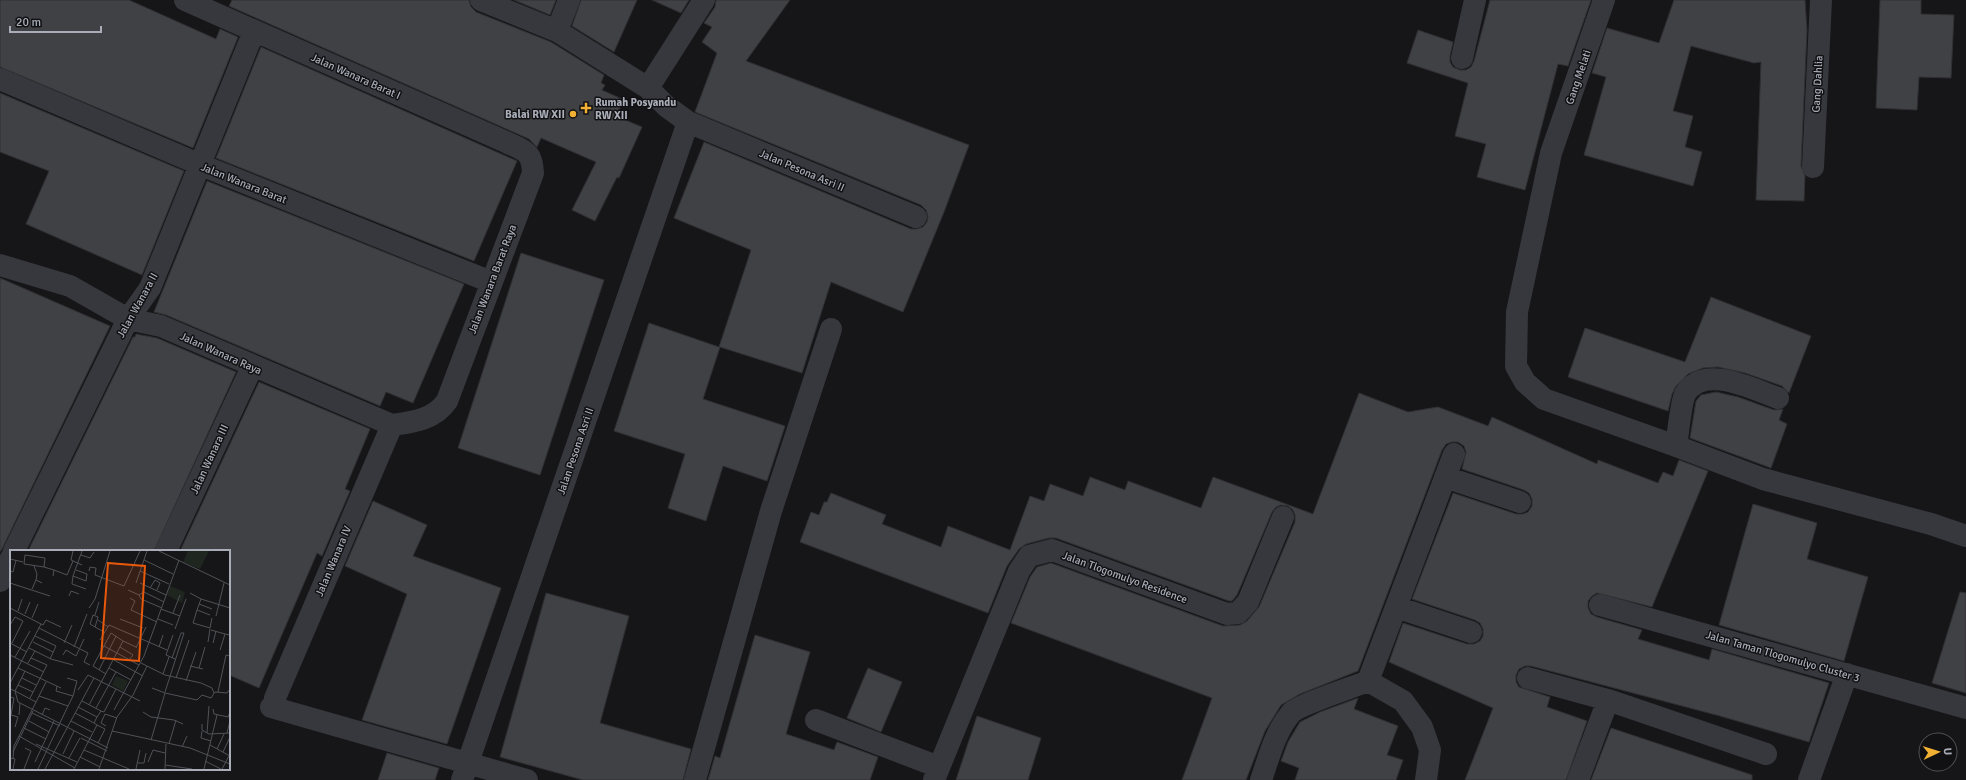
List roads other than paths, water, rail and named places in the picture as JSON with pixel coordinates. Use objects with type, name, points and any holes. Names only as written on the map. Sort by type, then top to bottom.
[{"type":"street","name":"Jalan Wanara Barat I","points":[[185,0],[526,151]]},
{"type":"street","name":"Jalan Pesona Asri II","points":[[481,0],[557,31],[648,88],[666,106],[688,122],[916,217]]},
{"type":"street","points":[[557,31],[569,0]]},
{"type":"street","points":[[648,88],[704,0]]},
{"type":"street","points":[[1462,58],[1475,0]]},
{"type":"street","name":"Gang Melati","points":[[1604,0],[1551,153],[1517,312],[1516,366],[1525,382],[1544,399],[1763,479],[1931,524],[1966,536]]},
{"type":"street","name":"Gang Dahlia","points":[[1813,168],[1821,0]]},
{"type":"street","name":"Jalan Wanara II","points":[[14,550],[128,319],[150,288],[254,31]]},
{"type":"street","name":"Jalan Wanara Barat","points":[[0,79],[200,165],[491,282]]},
{"type":"street","name":"Jalan Pesona Asri II","points":[[464,772],[688,122]]},
{"type":"street","name":"Jalan Wanara Barat Raya","points":[[442,408],[534,173],[533,160],[526,151]]},
{"type":"street","name":"Jalan Wanara Raya","points":[[0,265],[70,286],[128,319],[161,326],[215,349],[252,367],[392,425],[416,422],[442,408]]},
{"type":"street","points":[[695,780],[771,511],[831,329]]},
{"type":"street","name":"Jalan Wanara III","points":[[166,550],[252,367]]},
{"type":"street","points":[[1676,446],[1685,395],[1694,385],[1706,379],[1726,380],[1778,398]]},
{"type":"street","name":"Jalan Wanara IV","points":[[392,425],[273,702],[464,772]]},
{"type":"street","points":[[1261,780],[1275,739],[1292,712],[1319,699],[1368,681],[1454,454]]},
{"type":"street","points":[[1445,477],[1520,502]]},
{"type":"street","name":"Jalan Tlogomulyo Residence","points":[[936,773],[1019,571],[1029,556],[1052,550],[1227,614],[1238,613],[1248,602],[1283,518]]},
{"type":"street","points":[[0,581],[10,560]]},
{"type":"street","points":[[0,587],[10,592]]},
{"type":"street","name":"Jalan Taman Tlogomulyo Cluster 3","points":[[1600,605],[1966,708]]},
{"type":"street","points":[[1396,607],[1471,632]]},
{"type":"street","points":[[1810,780],[1847,674]]},
{"type":"street","points":[[1528,678],[1608,700],[1766,754]]},
{"type":"street","points":[[1368,681],[1403,701],[1422,727],[1430,750],[1426,780]]},
{"type":"street","points":[[1578,780],[1608,700]]},
{"type":"street","points":[[816,720],[936,773]]},
{"type":"street","points":[[464,772],[527,780]]},
{"type":"place","name":"Rumah Posyandu RW XII","points":[[586,108]]},
{"type":"place","name":"Balai RW XII","points":[[573,114]]}]
